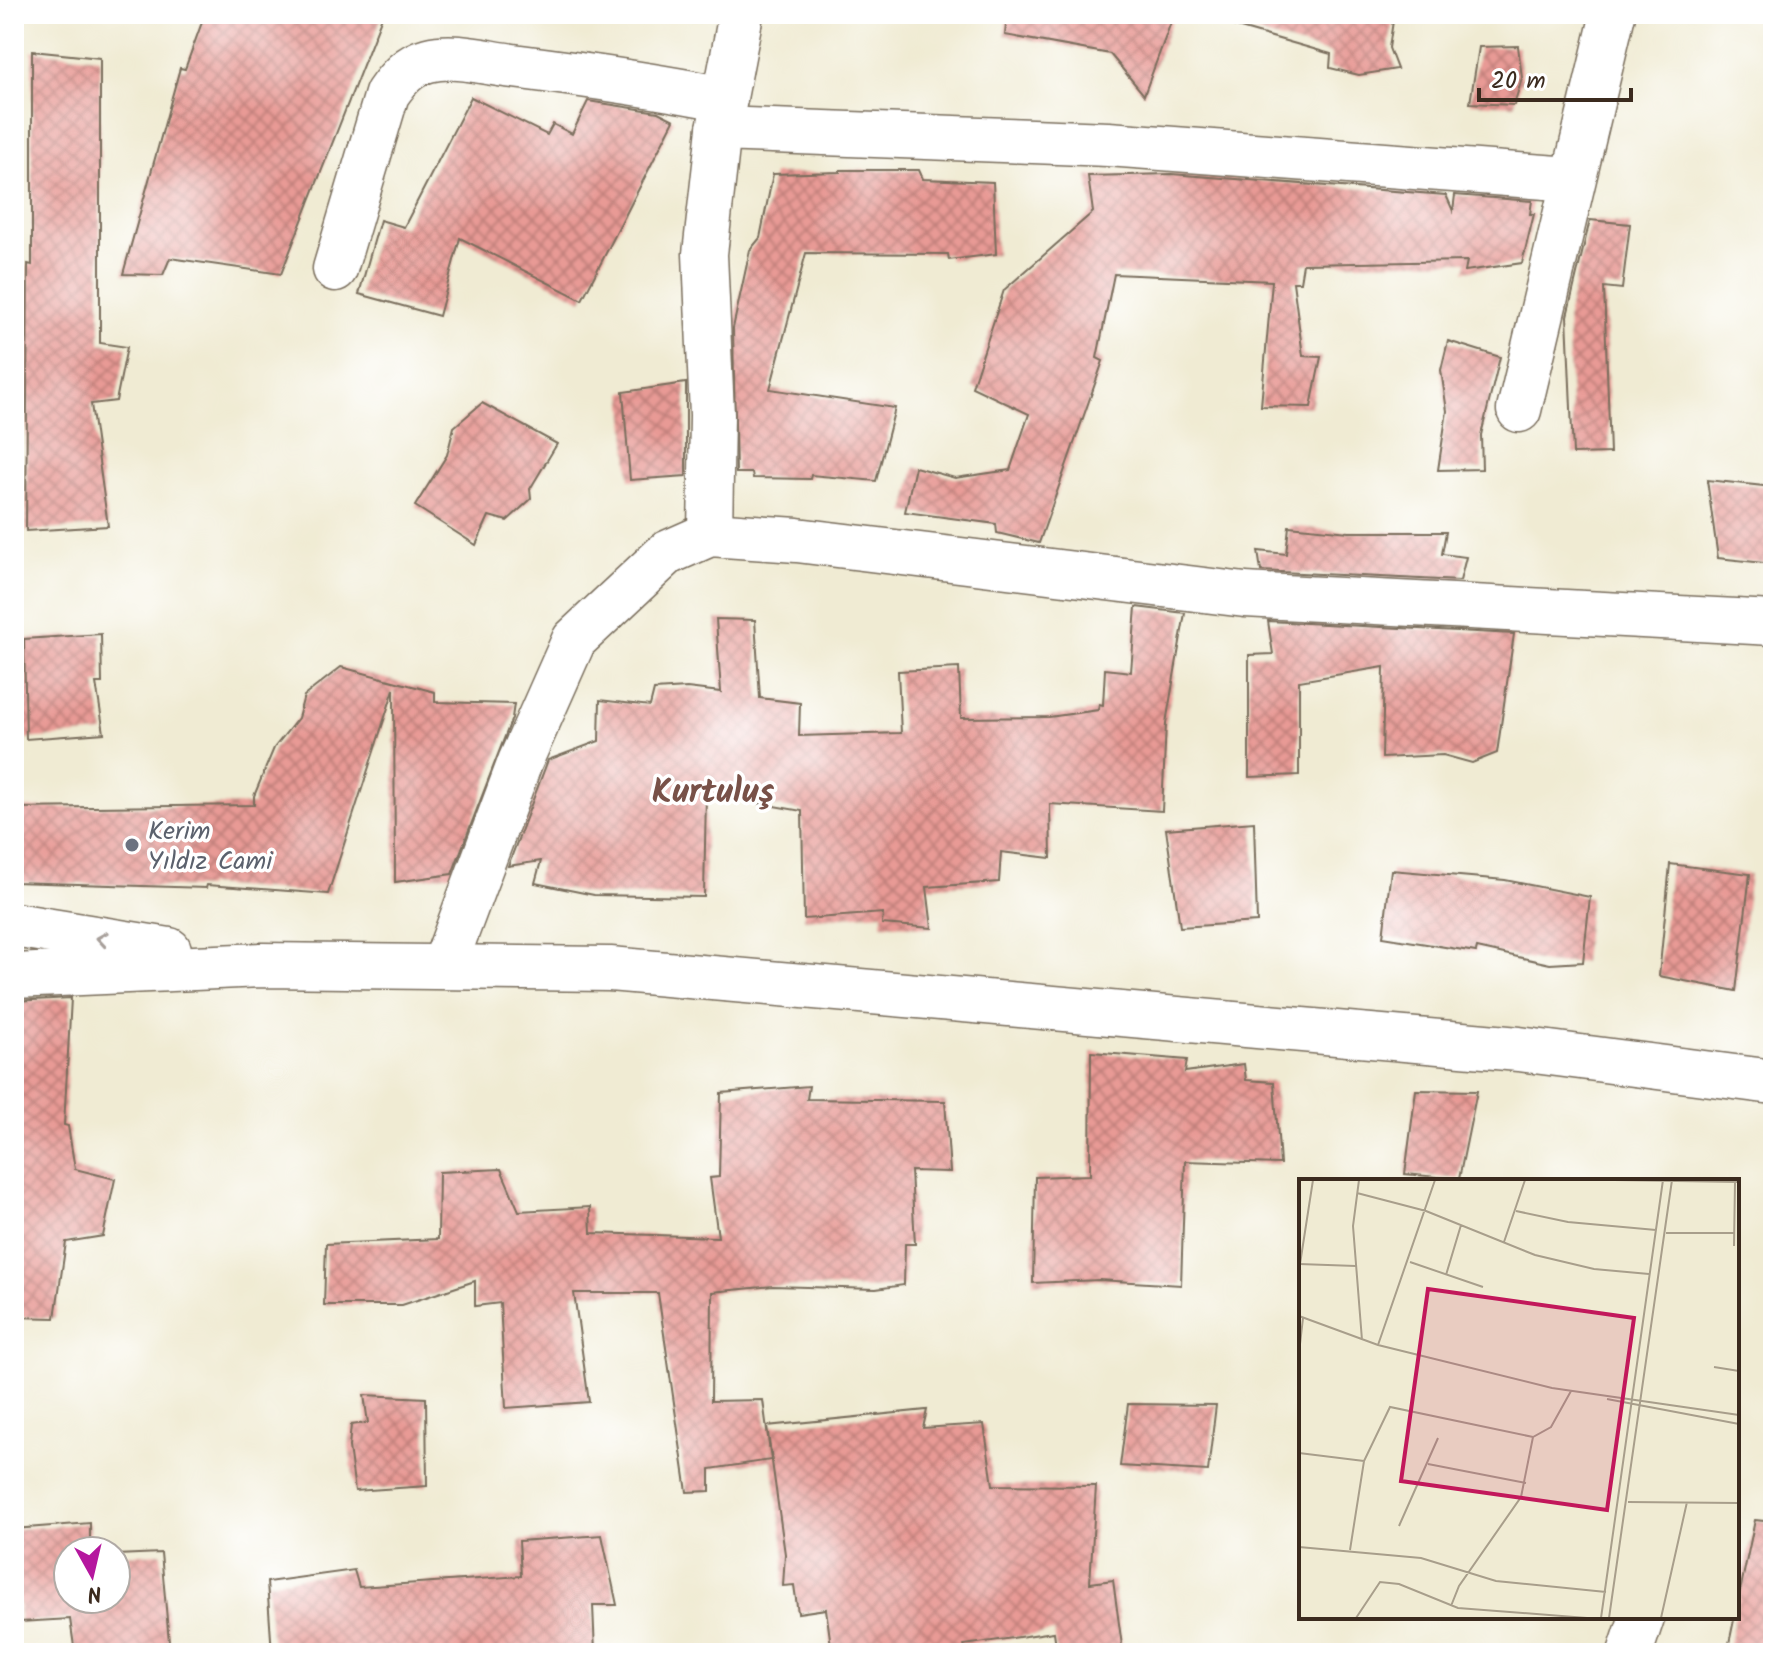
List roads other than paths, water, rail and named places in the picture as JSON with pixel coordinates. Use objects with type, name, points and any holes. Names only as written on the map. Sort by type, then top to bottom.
[{"type":"street","points":[[710,534],[712,415],[705,254],[722,114],[741,14]]},
{"type":"street","points":[[1519,410],[1613,14]]},
{"type":"street","points":[[335,269],[387,94],[399,77],[417,64],[432,59],[461,59],[627,80],[722,114],[1572,179]]},
{"type":"street","points":[[444,966],[520,762],[574,640],[667,553],[710,534],[797,540],[1245,595],[1773,623]]},
{"type":"street","points":[[14,925],[262,965]]},
{"type":"street","points":[[14,976],[262,965],[610,969],[1519,1049],[1773,1082]]},
{"type":"street","points":[[1630,1653],[1641,1619]]},
{"type":"place","name":"Kerim Yıldız Cami","points":[[132,845]]},
{"type":"district","name":"Kurtuluş","points":[[713,790]]}]
